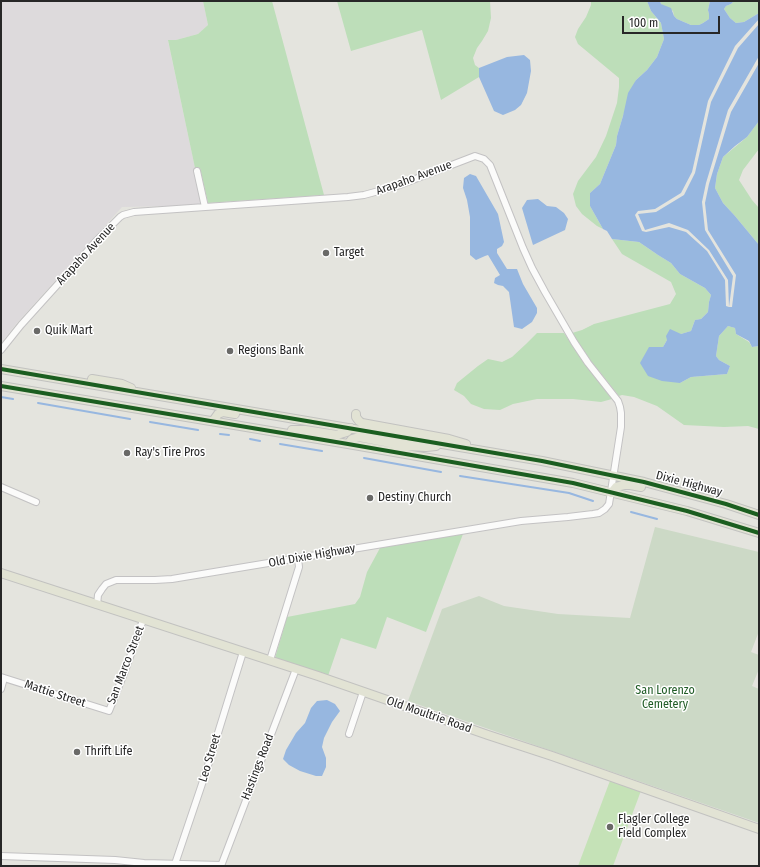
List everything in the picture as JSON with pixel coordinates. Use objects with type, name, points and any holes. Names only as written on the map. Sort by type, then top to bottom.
[{"type":"main road","points":[[1,364],[122,384],[142,393]]},
{"type":"main road","points":[[1,370],[479,450]]},
{"type":"main road","points":[[1,375],[44,382],[105,387]]},
{"type":"main road","points":[[1,386],[548,478],[675,508],[756,531]]},
{"type":"main road","points":[[213,422],[218,414],[222,412],[273,420],[299,420]]},
{"type":"main road","points":[[356,414],[356,417],[362,423],[456,440],[479,450]]},
{"type":"main road","points":[[242,426],[253,425],[292,430],[305,430],[332,435],[342,434],[351,428]]},
{"type":"main road","points":[[348,444],[352,439],[359,437],[415,446],[448,445]]},
{"type":"main road","name":"Dixie Highway","points":[[479,450],[563,465],[644,482],[759,514]]},
{"type":"main road","points":[[611,493],[616,487],[630,485],[701,502],[759,520]]},
{"type":"main road","points":[[1,573],[97,605]]},
{"type":"main road","name":"Old Moultrie Road","points":[[97,605],[270,660],[552,756],[759,829]]},
{"type":"street","name":"Arapaho Avenue","points":[[1,350],[21,325],[96,241],[120,217],[128,213],[364,195],[397,186],[475,156],[484,159],[492,170],[532,268],[557,314],[588,363],[618,401],[621,413],[621,427],[614,476]]},
{"type":"street","points":[[197,171],[205,207]]},
{"type":"street","points":[[348,444],[351,428]]},
{"type":"street","name":"Old Dixie Highway","points":[[97,605],[98,595],[102,589],[106,584],[116,580],[172,579],[521,521],[599,513],[605,510],[609,504],[614,476]]},
{"type":"street","points":[[1,486],[36,502]]},
{"type":"street","points":[[270,660],[299,567],[298,558]]},
{"type":"street","name":"San Marco Street","points":[[109,711],[126,671],[143,620]]},
{"type":"street","name":"Leo Street","points":[[175,864],[205,775],[243,652]]},
{"type":"street","name":"Hastings Road","points":[[221,866],[296,669]]},
{"type":"street","points":[[1,689],[3,677]]},
{"type":"street","name":"Mattie Street","points":[[3,677],[109,711]]},
{"type":"street","points":[[349,734],[363,692]]},
{"type":"street","points":[[1,856],[221,866]]},
{"type":"shaded area","points":[[1,1],[203,1],[208,25],[198,34],[168,41],[195,168],[193,169],[201,204],[180,206],[122,207],[16,324],[1,343]]},
{"type":"green space","points":[[203,1],[272,1],[324,195],[208,203],[200,168],[195,168],[168,40],[176,40],[198,34],[208,25]]},
{"type":"green space","points":[[337,1],[490,1],[491,18],[488,31],[477,48],[473,58],[475,65],[479,68],[479,77],[441,100],[422,30],[351,51]]},
{"type":"green space","points":[[591,1],[647,1],[651,11],[661,23],[664,39],[657,57],[647,70],[636,80],[623,116],[616,145],[600,184],[590,193],[590,206],[603,229],[582,214],[576,206],[573,194],[578,181],[596,157],[606,136],[617,103],[619,87],[619,78],[578,44],[575,37],[578,29],[586,17]]},
{"type":"green space","points":[[660,1],[710,1],[708,10],[709,19],[699,25],[691,25],[677,19],[674,16],[673,11],[661,4]]},
{"type":"green space","points":[[734,1],[759,1],[759,13],[744,22],[736,23],[730,18],[724,9]]},
{"type":"green space","points":[[759,121],[759,149],[743,170],[739,180],[759,208],[759,245],[723,203],[715,188],[717,174],[723,157],[747,137]]},
{"type":"green space","points":[[612,239],[639,242],[671,263],[680,274],[705,288],[711,295],[708,312],[701,319],[695,320],[691,331],[667,340],[663,347],[680,383],[691,377],[727,374],[730,366],[719,360],[716,356],[719,336],[728,326],[735,328],[736,334],[749,342],[752,347],[759,346],[759,429],[748,426],[724,427],[684,425],[657,406],[634,397],[619,396],[591,361],[572,333],[594,324],[670,304],[676,294],[671,282],[622,254]]},
{"type":"green space","points":[[537,333],[564,333],[585,364],[612,399],[601,402],[573,399],[537,399],[513,404],[500,410],[484,409],[471,404],[464,396],[454,390],[457,383],[488,359],[502,362],[512,357]]},
{"type":"green space","name":"San Lorenzo Cemetery","points":[[655,527],[759,552],[759,631],[751,652],[759,655],[759,669],[752,686],[759,689],[759,823],[408,701],[442,609],[479,596],[504,606],[558,614],[630,618]]},
{"type":"green space","points":[[463,534],[426,632],[387,617],[376,649],[341,638],[328,676],[275,658],[287,617],[355,604],[360,597],[367,572],[380,548]]},
{"type":"green space","name":"Flagler College Field Complex","points":[[611,778],[642,788],[613,866],[578,866]]},
{"type":"water","points":[[647,1],[660,1],[661,4],[671,8],[677,19],[691,25],[699,25],[709,19],[708,10],[710,1],[734,1],[724,9],[730,18],[736,23],[744,22],[759,13],[759,19],[735,46],[708,101],[692,172],[681,193],[655,209],[638,211],[635,215],[642,231],[646,232],[669,227],[686,232],[707,251],[725,280],[726,306],[732,307],[736,275],[708,230],[705,203],[709,184],[731,112],[759,63],[759,121],[747,137],[723,157],[717,174],[715,188],[723,203],[759,245],[759,346],[752,347],[749,341],[736,334],[735,328],[728,326],[719,336],[716,356],[719,360],[730,366],[727,374],[691,377],[680,383],[662,381],[648,376],[640,363],[649,347],[663,347],[670,329],[681,334],[691,331],[695,320],[701,319],[708,312],[711,295],[705,288],[680,274],[671,263],[639,242],[612,239],[607,231],[603,229],[590,206],[590,193],[600,184],[616,145],[628,93],[636,80],[647,70],[657,57],[664,39],[661,23],[651,11]]},
{"type":"water","points":[[759,24],[759,56],[728,110],[706,183],[702,202],[705,230],[733,276],[729,307],[728,280],[709,250],[688,230],[669,223],[645,230],[638,214],[656,212],[684,195],[695,173],[711,102],[738,48]]},
{"type":"water","points":[[524,55],[530,60],[531,71],[527,93],[521,105],[515,110],[503,115],[494,111],[479,77],[479,68],[507,57]]},
{"type":"water","points":[[470,174],[476,176],[498,214],[504,242],[502,246],[497,249],[497,253],[507,269],[517,269],[523,284],[537,308],[537,313],[532,322],[522,329],[514,327],[509,292],[503,286],[494,283],[495,278],[500,275],[488,255],[476,260],[470,255],[470,217],[463,188],[464,178]]},
{"type":"water","points":[[538,199],[547,206],[556,207],[564,213],[568,219],[565,230],[533,245],[522,208],[527,200]]},
{"type":"water","points":[[327,700],[335,704],[340,711],[332,722],[324,738],[322,747],[326,758],[326,767],[322,776],[316,776],[300,771],[289,765],[283,759],[286,750],[296,733],[305,723],[311,708],[317,701]]},
{"type":"waterway","points":[[1,397],[13,399]]},
{"type":"waterway","points":[[38,403],[130,419]]},
{"type":"waterway","points":[[150,422],[198,430]]},
{"type":"waterway","points":[[220,434],[229,435]]},
{"type":"waterway","points":[[250,439],[260,441]]},
{"type":"waterway","points":[[280,444],[322,451]]},
{"type":"waterway","points":[[364,458],[441,472]]},
{"type":"waterway","points":[[460,476],[569,493],[593,501]]},
{"type":"waterway","points":[[631,512],[657,519]]},
{"type":"cycle path","points":[[1,369],[542,461],[644,482],[726,504],[759,515]]},
{"type":"cycle path","points":[[1,386],[573,483],[687,511],[759,533]]},
{"type":"place","name":"Target","points":[[326,253]]},
{"type":"place","name":"Quik Mart","points":[[37,331]]},
{"type":"place","name":"Regions Bank","points":[[230,351]]},
{"type":"place","name":"Ray's Tire Pros","points":[[127,453]]},
{"type":"place","name":"Destiny Church","points":[[370,498]]},
{"type":"place","name":"Thrift Life","points":[[77,752]]},
{"type":"place","name":"Flagler College Field Complex","points":[[610,827]]}]
